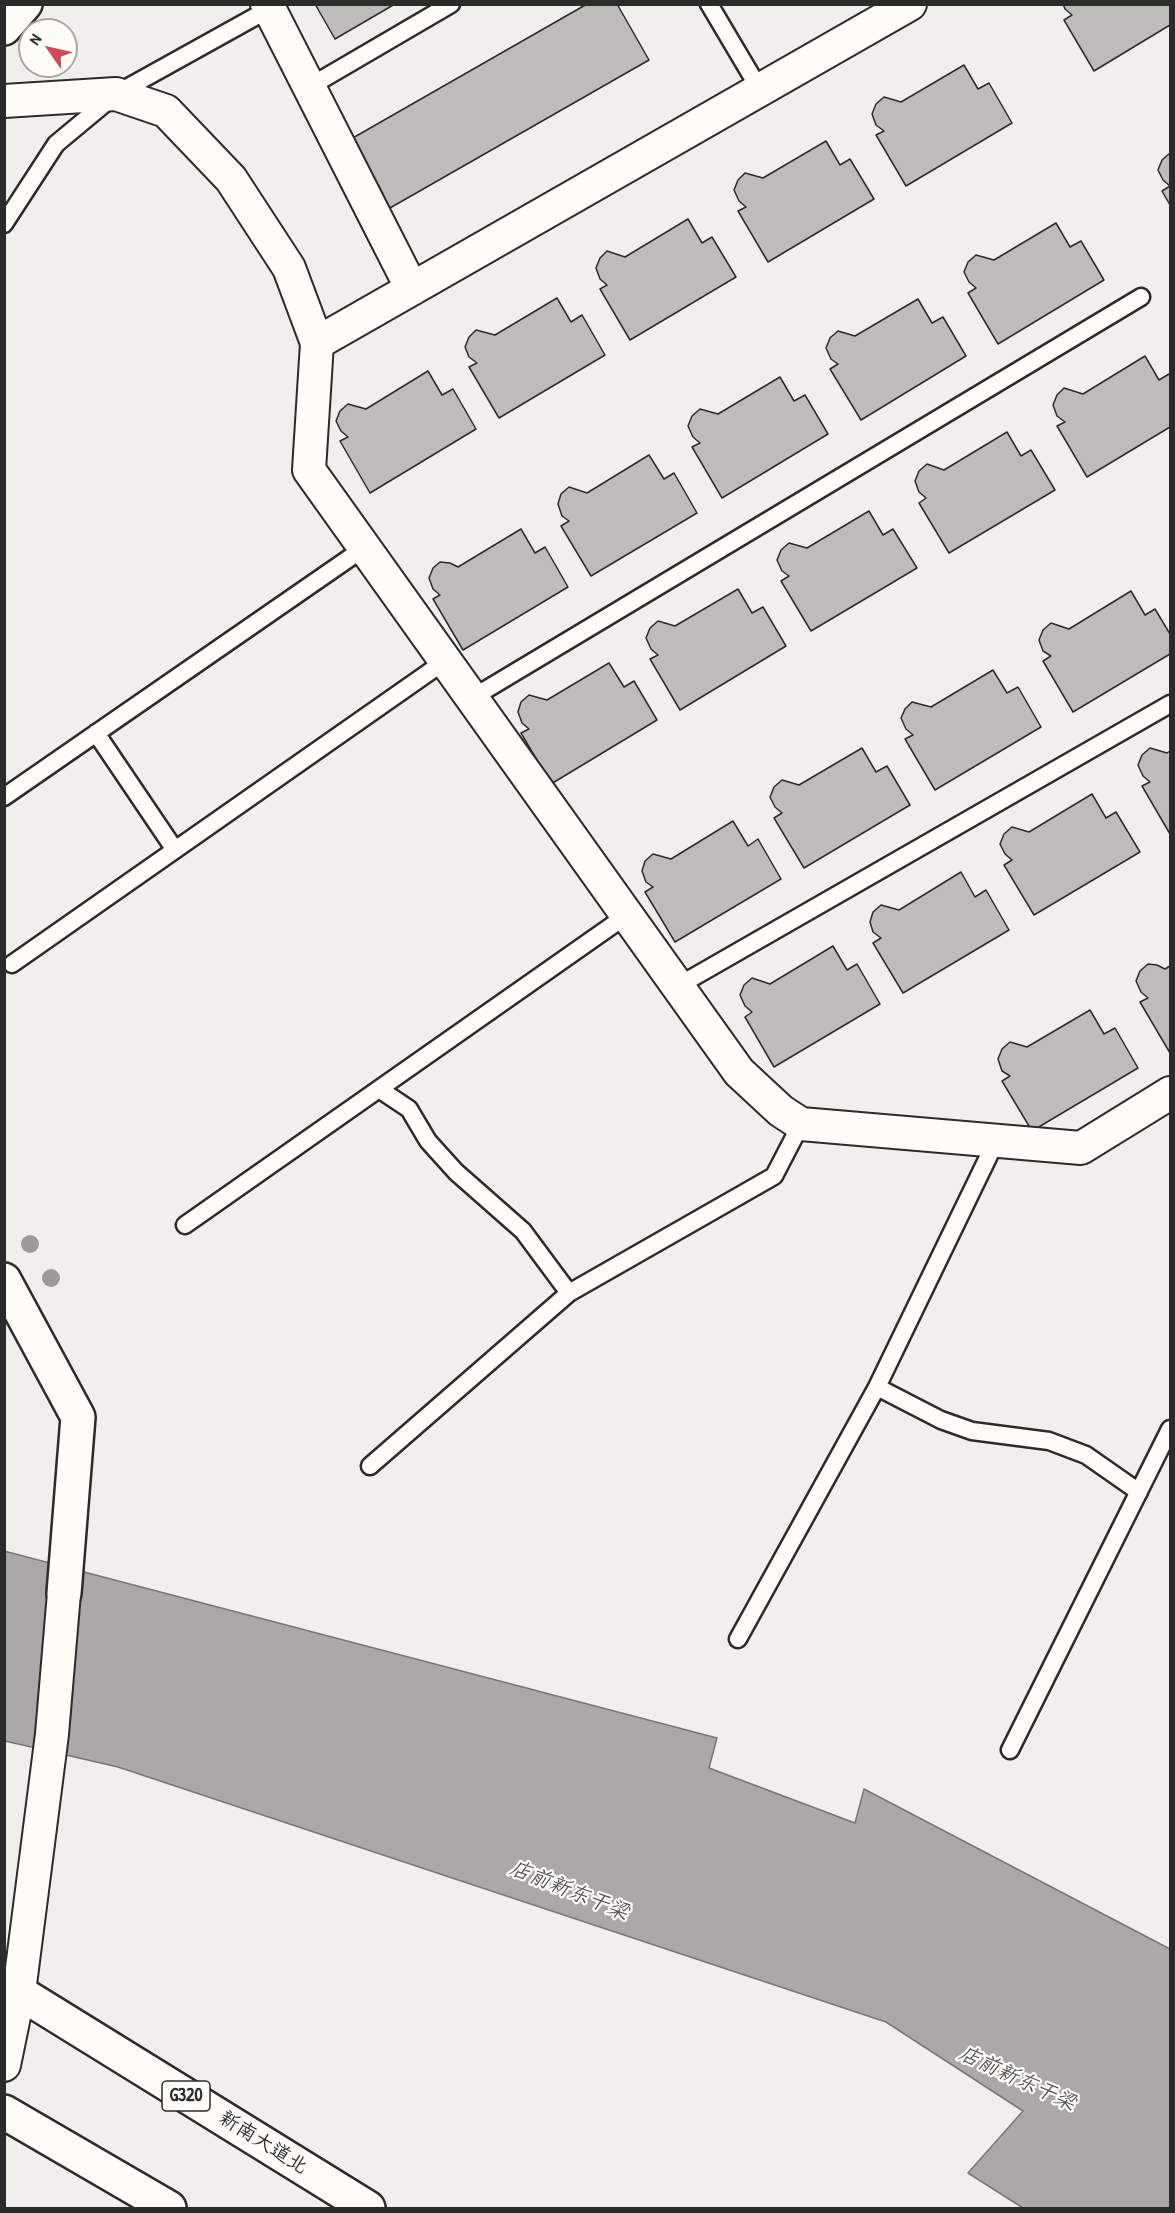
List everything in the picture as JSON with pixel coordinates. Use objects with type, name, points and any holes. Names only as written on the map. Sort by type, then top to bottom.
[{"type":"main road","points":[[4,28],[25,4]]},
{"type":"main road","points":[[4,1280],[78,1417],[64,1593]]},
{"type":"main road","name":"新南大道北","points":[[12,1988],[368,2208]]},
{"type":"main road","points":[[4,2112],[169,2208]]},
{"type":"street","points":[[317,343],[910,4]]},
{"type":"street","points":[[268,7],[412,289]]},
{"type":"street","points":[[4,101],[116,94],[166,111],[231,179],[289,268],[317,343],[309,470],[739,1072],[781,1111],[801,1124],[1081,1148],[1168,1103]]},
{"type":"street","points":[[4,2065],[12,1988],[52,1734],[64,1593]]},
{"type":"lane","points":[[309,87],[451,4]]},
{"type":"lane","points":[[709,4],[760,90]]},
{"type":"lane","points":[[4,224],[56,144],[116,94],[268,7]]},
{"type":"lane","points":[[472,698],[1141,297]]},
{"type":"lane","points":[[4,797],[364,548]]},
{"type":"lane","points":[[12,964],[445,661]]},
{"type":"lane","points":[[678,986],[1170,704]]},
{"type":"lane","points":[[96,733],[175,850]]},
{"type":"lane","points":[[185,1226],[627,915]]},
{"type":"lane","points":[[379,1089],[409,1109],[428,1141],[456,1172],[524,1231],[569,1293]]},
{"type":"lane","points":[[370,1466],[569,1293],[774,1176],[801,1124]]},
{"type":"lane","points":[[738,1639],[877,1387],[996,1141]]},
{"type":"lane","points":[[877,1387],[940,1420],[962,1428],[1049,1441],[1086,1455],[1139,1492]]},
{"type":"lane","points":[[1010,1750],[1170,1429]]},
{"type":"water","name":"店前新东干梁","points":[[4,1551],[717,1738],[709,1768],[855,1823],[864,1789],[1170,1949],[1170,2208],[1023,2208],[968,2173],[1023,2111],[886,2022],[118,1767],[5,1741]]},
{"type":"building","points":[[315,4],[395,4],[335,39]]},
{"type":"building","points":[[587,4],[617,4],[649,60],[390,208],[351,139]]},
{"type":"building","points":[[1063,4],[1170,4],[1170,25],[1094,71],[1064,20],[1072,15]]},
{"type":"building","points":[[964,65],[978,89],[989,83],[1012,123],[906,186],[876,135],[884,131],[876,125],[872,114],[876,104],[884,97],[901,102]]},
{"type":"building","points":[[826,141],[840,165],[850,159],[874,199],[768,262],[738,211],[746,207],[739,201],[734,190],[738,180],[745,173],[763,178]]},
{"type":"building","points":[[1170,153],[1170,186],[1163,180],[1158,170],[1162,160]]},
{"type":"building","points":[[1170,186],[1170,205],[1162,191]]},
{"type":"building","points":[[688,219],[702,243],[712,237],[736,277],[630,340],[600,289],[607,285],[600,279],[596,268],[600,258],[607,251],[625,257]]},
{"type":"building","points":[[1056,223],[1070,247],[1081,241],[1104,280],[998,344],[968,293],[976,288],[969,282],[964,272],[968,262],[976,255],[994,260]]},
{"type":"building","points":[[557,298],[571,322],[582,315],[605,355],[499,418],[469,367],[477,363],[469,357],[465,347],[469,337],[476,330],[495,335]]},
{"type":"building","points":[[918,299],[932,323],[943,317],[966,356],[861,420],[830,369],[838,364],[831,359],[826,348],[830,338],[838,331],[855,336]]},
{"type":"building","points":[[1145,356],[1159,380],[1169,374],[1170,376],[1170,427],[1087,477],[1057,426],[1065,422],[1057,416],[1053,405],[1057,395],[1064,388],[1083,394]]},
{"type":"building","points":[[428,371],[442,395],[453,389],[476,429],[370,493],[340,441],[348,437],[341,431],[336,421],[340,411],[348,404],[366,409]]},
{"type":"building","points":[[780,377],[794,401],[805,395],[828,434],[722,498],[692,447],[700,443],[693,437],[688,426],[692,416],[700,409],[718,414]]},
{"type":"building","points":[[1007,432],[1021,456],[1031,450],[1055,490],[949,553],[919,503],[926,498],[919,492],[915,481],[919,471],[927,464],[944,470]]},
{"type":"building","points":[[649,455],[664,479],[674,473],[697,513],[591,576],[561,526],[569,521],[562,516],[558,504],[561,494],[569,487],[587,493]]},
{"type":"building","points":[[869,511],[883,535],[893,529],[917,568],[811,631],[781,581],[789,576],[782,571],[777,560],[781,550],[789,543],[807,548]]},
{"type":"building","points":[[521,529],[535,553],[545,547],[568,587],[463,650],[433,599],[440,595],[433,589],[429,578],[433,568],[440,562],[458,567]]},
{"type":"building","points":[[738,589],[752,613],[763,607],[786,646],[680,710],[650,659],[658,655],[651,649],[646,638],[650,628],[658,621],[675,626]]},
{"type":"building","points":[[1131,591],[1145,615],[1155,609],[1170,634],[1170,654],[1073,712],[1043,661],[1051,656],[1043,651],[1039,640],[1043,630],[1051,623],[1069,629]]},
{"type":"building","points":[[609,663],[624,687],[634,681],[657,720],[551,784],[521,733],[529,729],[522,723],[518,712],[521,702],[529,695],[547,700]]},
{"type":"building","points":[[993,670],[1007,693],[1018,687],[1041,727],[935,790],[905,739],[913,735],[906,729],[901,718],[905,709],[912,702],[931,707]]},
{"type":"building","points":[[862,748],[876,772],[887,766],[910,805],[804,868],[774,818],[782,813],[775,807],[770,797],[774,787],[782,780],[799,785]]},
{"type":"building","points":[[1150,748],[1167,753],[1170,751],[1170,834],[1142,786],[1150,782],[1143,776],[1138,765],[1142,755]]},
{"type":"building","points":[[1092,794],[1106,818],[1116,812],[1140,852],[1034,915],[1004,865],[1012,860],[1005,854],[1000,844],[1004,834],[1012,827],[1029,832]]},
{"type":"building","points":[[733,821],[748,846],[758,839],[781,879],[675,942],[645,892],[653,887],[646,882],[642,871],[645,861],[653,854],[671,859]]},
{"type":"building","points":[[961,872],[975,897],[986,890],[1009,930],[903,993],[873,943],[881,938],[873,932],[870,922],[873,912],[881,905],[899,910]]},
{"type":"building","points":[[833,946],[847,970],[857,964],[880,1004],[774,1067],[745,1017],[752,1012],[745,1006],[740,995],[744,985],[752,978],[770,984]]},
{"type":"building","points":[[1148,964],[1165,969],[1170,966],[1170,1053],[1140,1002],[1148,998],[1141,992],[1136,981],[1140,971]]},
{"type":"building","points":[[1090,1010],[1104,1034],[1115,1028],[1138,1068],[1032,1131],[1002,1081],[1010,1076],[1002,1071],[998,1059],[1002,1049],[1010,1042],[1027,1047]]}]
